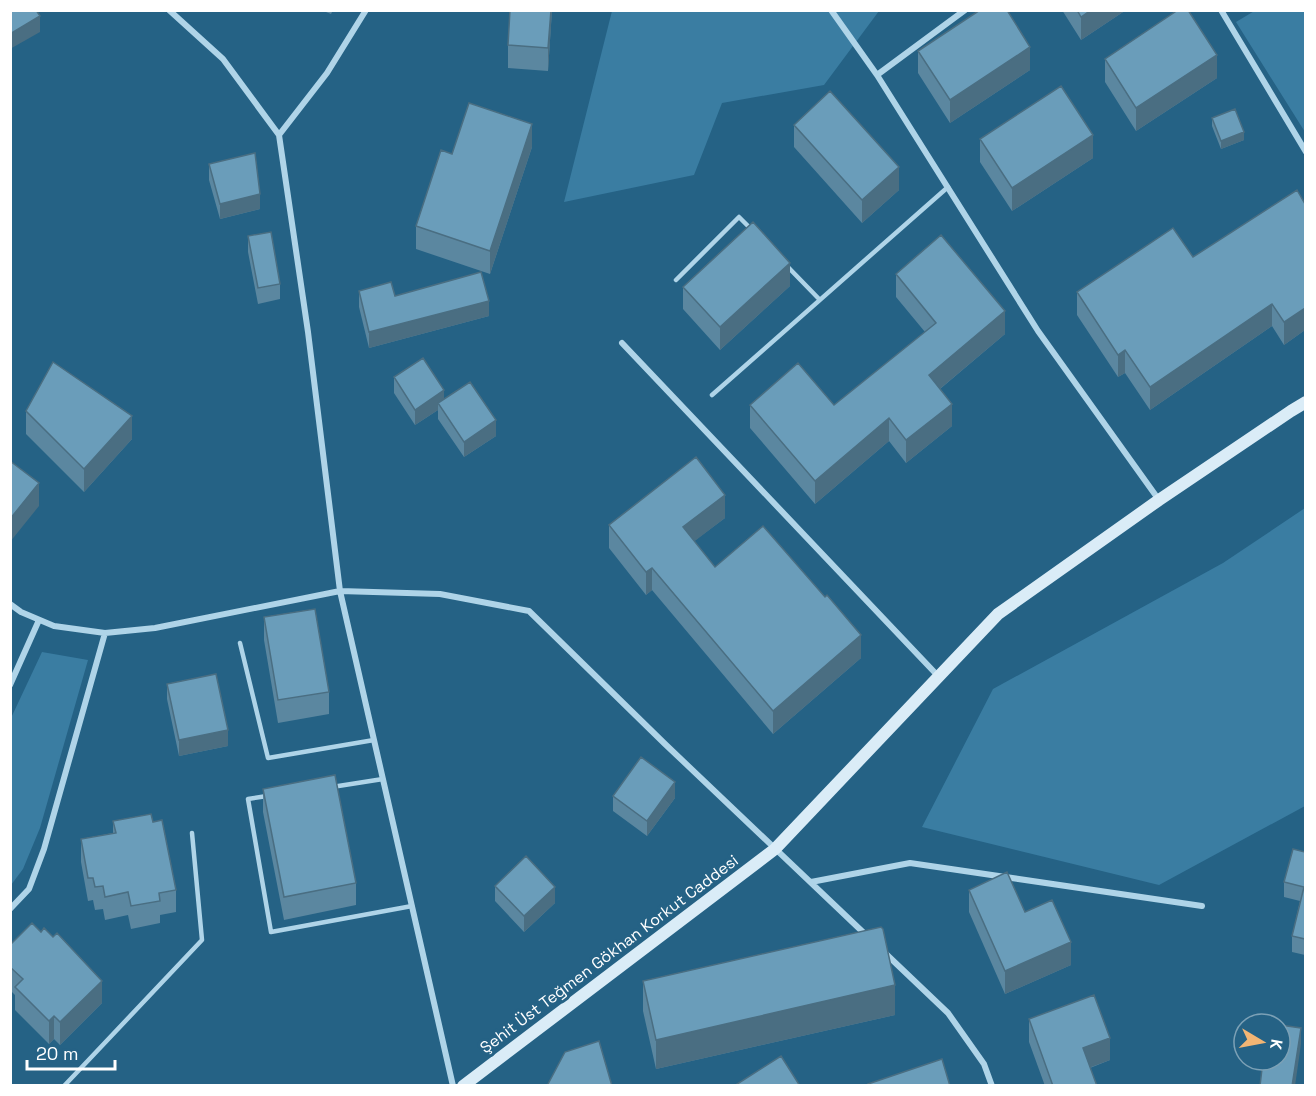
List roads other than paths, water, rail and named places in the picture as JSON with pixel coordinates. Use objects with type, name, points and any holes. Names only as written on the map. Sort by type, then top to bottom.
[{"type":"street","points":[[169,10],[223,59],[279,135],[308,332],[340,591],[453,1086]]},
{"type":"street","points":[[279,135],[327,73],[366,10]]},
{"type":"street","points":[[831,10],[877,75],[1038,331],[1159,500]]},
{"type":"street","points":[[877,75],[965,10]]},
{"type":"street","points":[[1221,10],[1305,152]]},
{"type":"street","points":[[622,343],[939,677]]},
{"type":"street","name":"Şehit Üst Teğmen Gökhan Korkut Caddesi","points":[[463,1086],[775,849],[998,614],[1159,500],[1305,402]]},
{"type":"street","points":[[10,604],[21,612],[54,626],[105,633],[155,628],[340,591],[440,594],[529,610],[664,744],[871,939]]},
{"type":"street","points":[[10,685],[39,620]]},
{"type":"street","points":[[10,909],[29,889],[44,849],[105,633]]},
{"type":"street","points":[[810,882],[910,863],[1202,906]]},
{"type":"street","points":[[879,947],[948,1013],[984,1064],[992,1086]]},
{"type":"lane","points":[[712,395],[948,188]]},
{"type":"lane","points":[[676,280],[739,217],[755,234]]},
{"type":"lane","points":[[780,258],[820,300]]},
{"type":"lane","points":[[240,644],[268,758],[374,740]]},
{"type":"lane","points":[[327,788],[383,779]]},
{"type":"lane","points":[[270,796],[248,799],[271,932],[412,906]]},
{"type":"lane","points":[[64,1086],[202,940],[192,833]]}]
